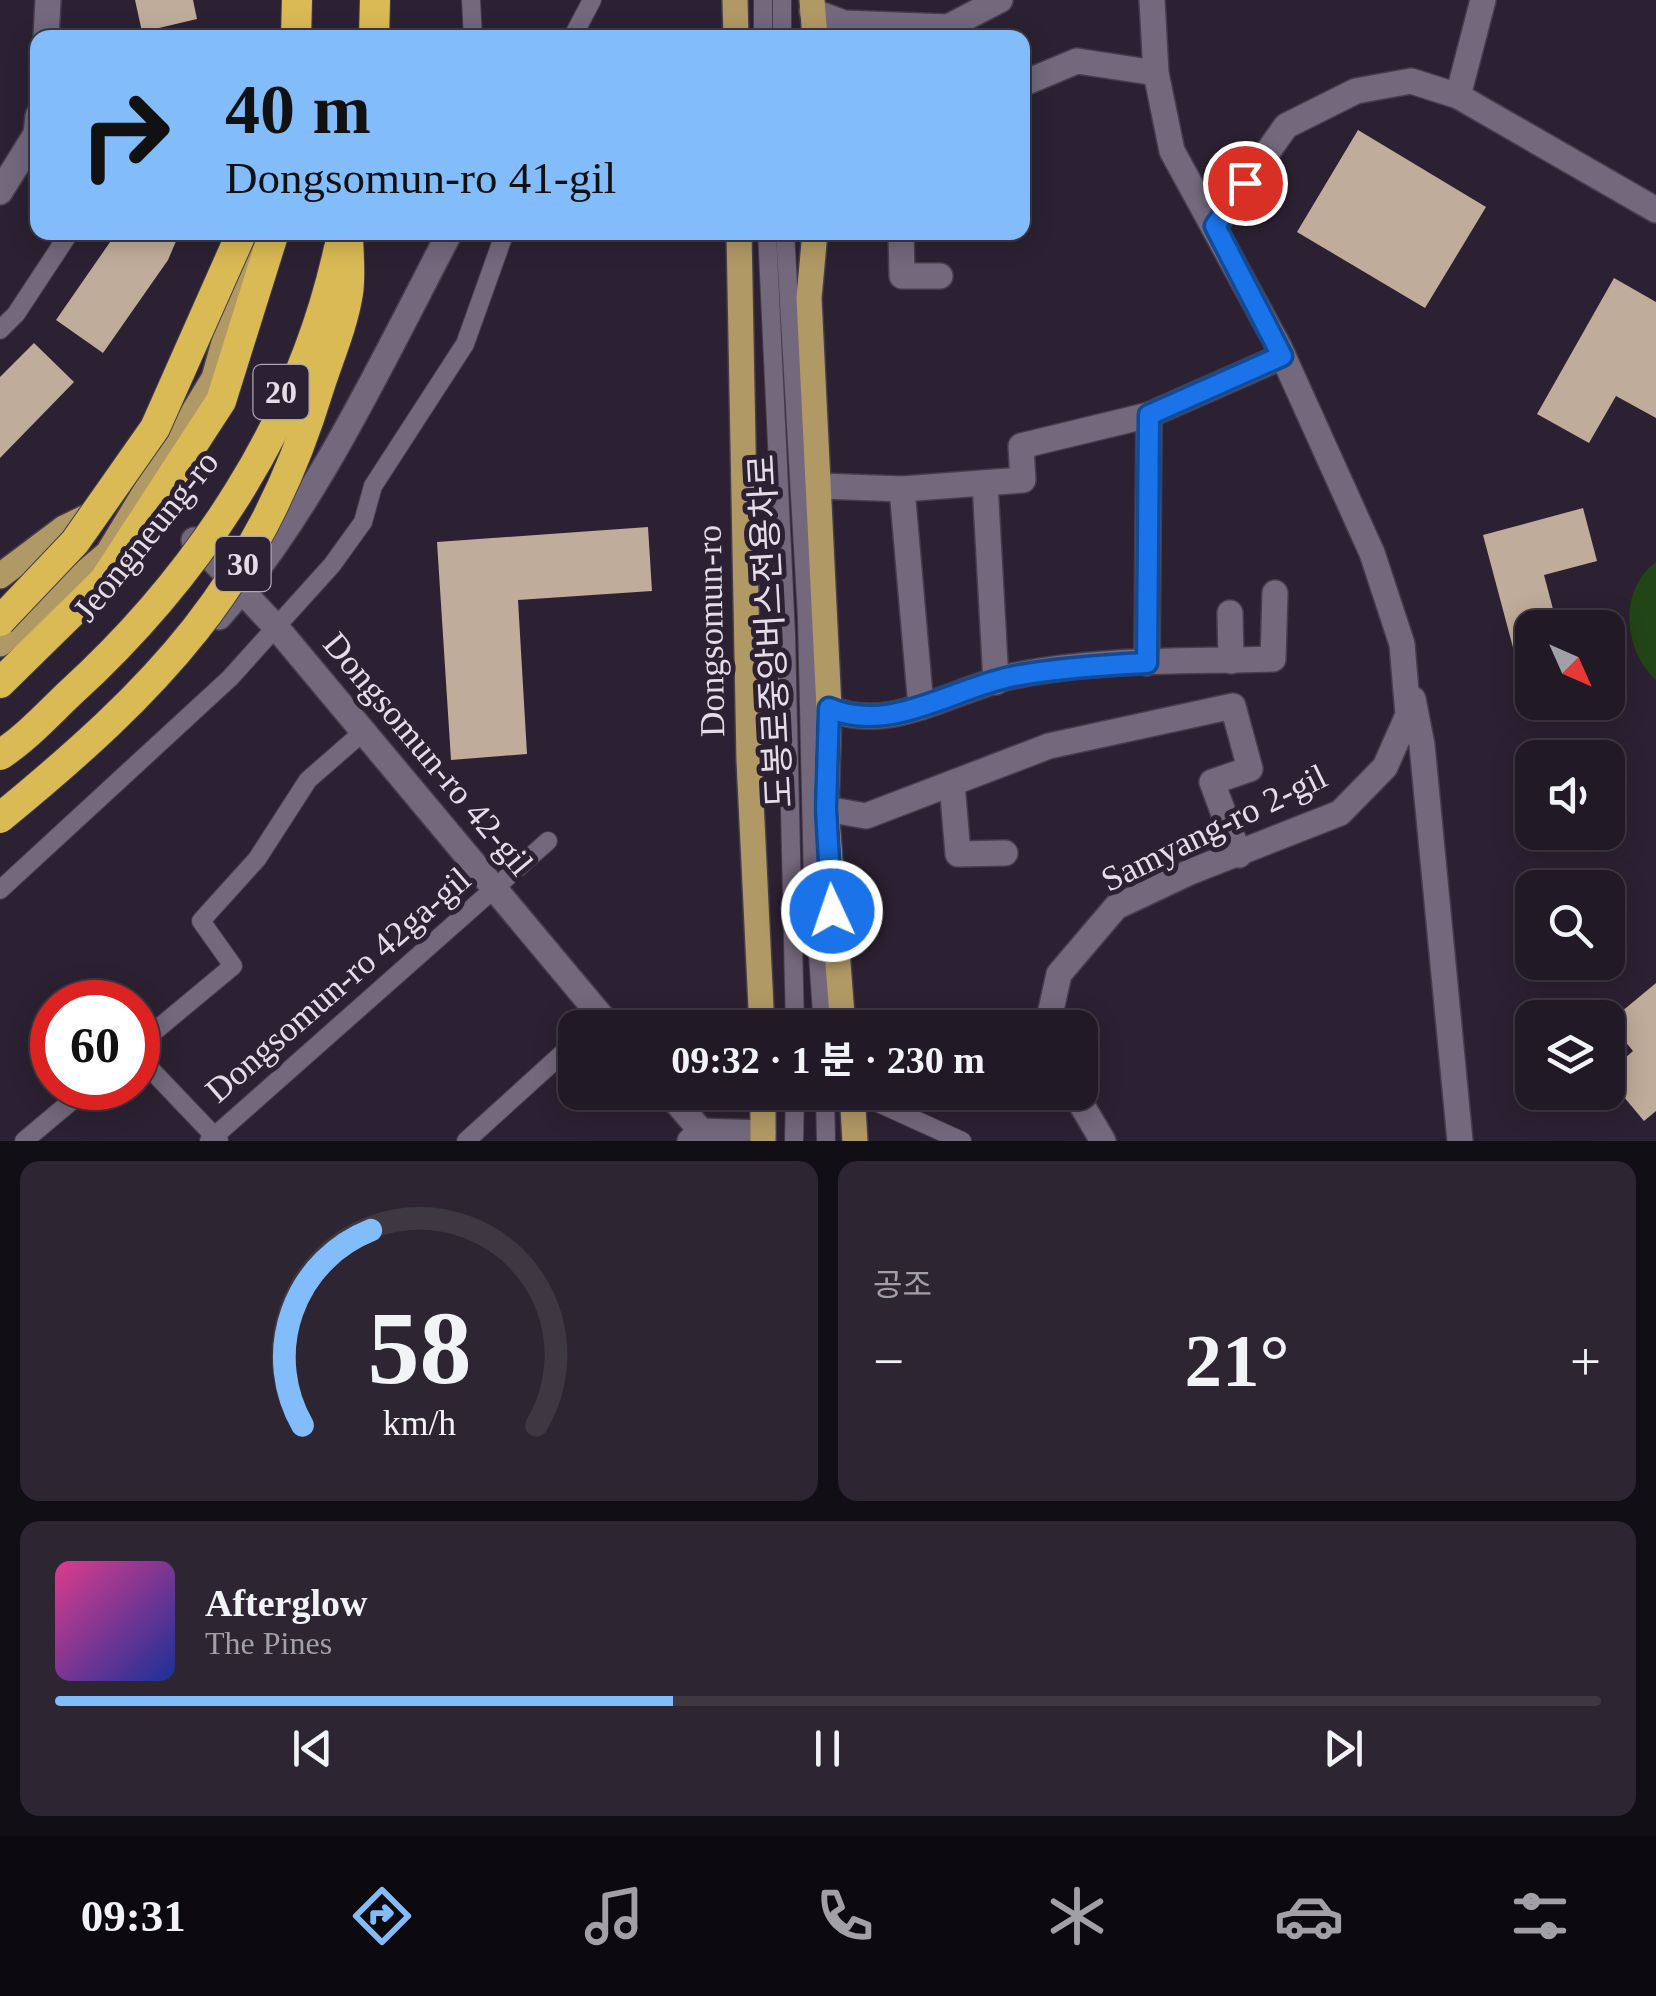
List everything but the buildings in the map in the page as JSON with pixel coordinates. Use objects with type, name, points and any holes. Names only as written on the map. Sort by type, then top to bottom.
[{"type":"highway","points":[[296,30],[297,0]]},
{"type":"highway","points":[[375,0],[376,30]]},
{"type":"highway","points":[[0,621],[75,542],[156,428],[238,240]]},
{"type":"highway","points":[[0,682],[104,581],[220,401],[271,240]]},
{"type":"highway","name":"30","points":[[0,755],[107,660],[194,560],[264,452],[302,370],[343,240]]},
{"type":"highway","name":"30","points":[[0,818],[86,747],[140,694],[217,606],[264,531],[301,446],[348,293],[345,240]]},
{"type":"main road","points":[[286,0],[287,30]]},
{"type":"main road","points":[[735,0],[736,30]]},
{"type":"main road","name":"Jeongneung-ro","points":[[0,644],[108,552],[214,378],[253,240]]},
{"type":"main road","name":"Jeongneung-ro","points":[[0,741],[89,662],[194,540],[249,467],[342,240]]},
{"type":"main road","name":"Dongsomun-ro","points":[[739,240],[749,760],[761,1010]]},
{"type":"main road","points":[[813,240],[809,298],[829,708],[826,809],[841,1010]]},
{"type":"main road","name":"Jeongneung-ro","points":[[0,576],[64,528],[146,488]]},
{"type":"main road","points":[[762,1110],[763,1137]]},
{"type":"main road","points":[[854,1110],[855,1141]]},
{"type":"street","points":[[46,30],[48,0]]},
{"type":"street","points":[[812,6],[844,23],[948,28],[1000,0]]},
{"type":"street","name":"Samyang-ro 2-gil","points":[[1051,1010],[1059,974],[1116,906],[1340,814],[1385,768],[1408,715],[1402,644],[1372,553],[1282,356],[1172,151],[1156,73],[1152,0]]},
{"type":"street","points":[[1458,96],[1483,0]]},
{"type":"street","points":[[1030,81],[1077,61],[1156,73]]},
{"type":"street","points":[[1215,226],[1286,126],[1356,91],[1411,81],[1458,96],[1656,210]]},
{"type":"street","points":[[0,192],[30,144]]},
{"type":"street","points":[[0,827],[103,748],[242,590],[349,425],[446,240]]},
{"type":"street","points":[[901,240],[902,276],[940,276]]},
{"type":"street","points":[[821,486],[902,489],[1023,480],[1021,446],[1149,415],[1282,356]]},
{"type":"street","points":[[1147,663],[1149,415]]},
{"type":"street","points":[[985,483],[996,682]]},
{"type":"street","points":[[902,489],[922,707]]},
{"type":"street","name":"Dongsomun-ro 42-gil","points":[[194,540],[276,627],[496,890],[590,1010]]},
{"type":"street","points":[[829,708],[855,720],[922,707],[996,682],[1068,670],[1147,663],[1274,660],[1275,593]]},
{"type":"street","points":[[1230,613],[1231,661]]},
{"type":"street","points":[[1402,644],[1422,745],[1460,1141]]},
{"type":"street","points":[[826,809],[866,816],[1049,746],[1233,706],[1250,769],[1212,782],[1239,855]]},
{"type":"street","points":[[952,784],[958,854],[1005,854]]},
{"type":"street","points":[[679,1110],[696,1136],[763,1137]]},
{"type":"street","points":[[1085,1110],[1103,1141]]},
{"type":"lane","points":[[472,0],[473,30]]},
{"type":"lane","points":[[576,30],[592,0]]},
{"type":"lane","points":[[763,0],[763,30]]},
{"type":"lane","points":[[782,0],[782,30]]},
{"type":"lane","points":[[0,330],[16,314],[65,240]]},
{"type":"lane","points":[[0,890],[230,678],[363,522],[373,486],[465,344],[502,240]]},
{"type":"lane","name":"도봉로중앙버스전용차로","points":[[767,240],[786,635],[795,1010]]},
{"type":"lane","name":"도봉로중앙버스전용차로","points":[[785,240],[807,618],[813,883],[822,1010]]},
{"type":"lane","points":[[160,1026],[233,966],[200,921],[257,859],[308,780],[363,732]]},
{"type":"lane","name":"Dongsomun-ro 42ga-gil","points":[[160,1080],[214,1140],[548,840]]},
{"type":"lane","points":[[466,1141],[558,1057]]},
{"type":"lane","points":[[24,1141],[61,1110]]},
{"type":"lane","points":[[794,1141],[795,1110]]},
{"type":"lane","points":[[825,1110],[826,1141]]},
{"type":"lane","points":[[893,1110],[962,1141]]},
{"type":"green space","points":[[1656,562],[1656,680],[1637,653],[1629,621],[1635,589]]},
{"type":"route","points":[[832,911],[826,809],[829,708],[855,720],[922,707],[1012,676],[1147,663],[1149,415],[1282,356],[1215,226],[1245,183]]}]
